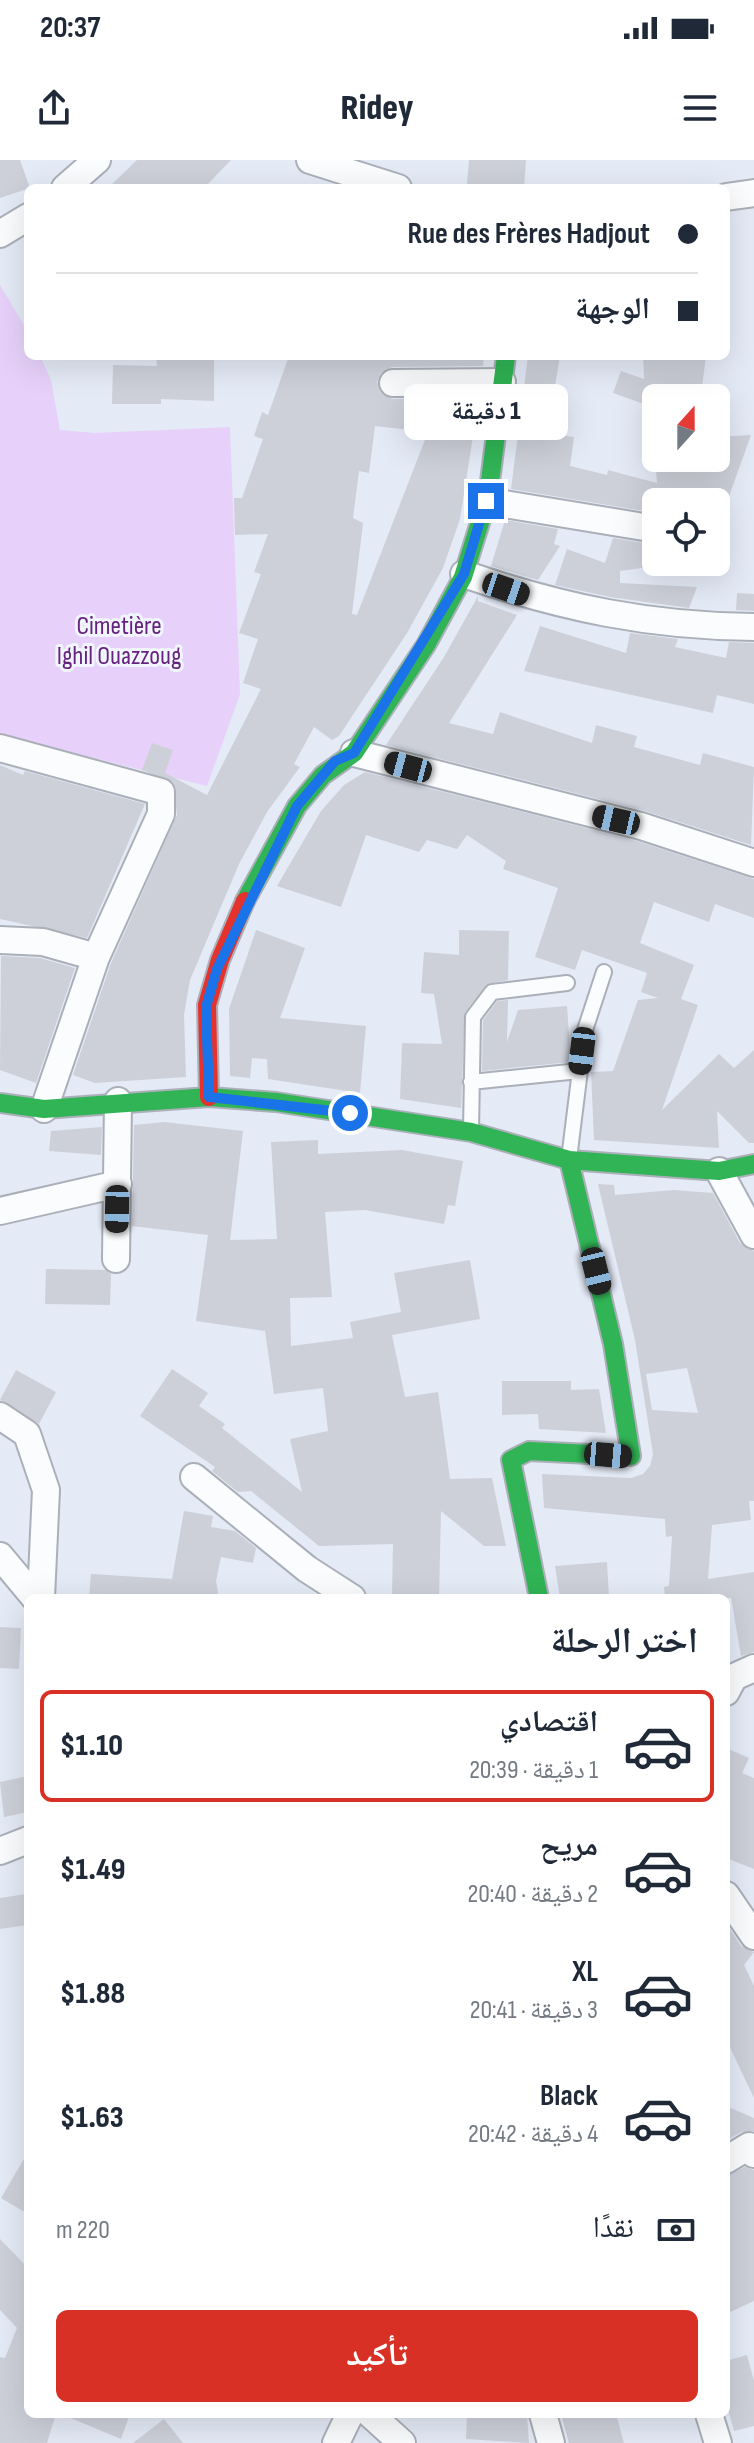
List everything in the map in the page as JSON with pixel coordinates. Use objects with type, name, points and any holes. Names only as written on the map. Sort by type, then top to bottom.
[{"type":"street","points":[[70,184],[97,160]]},
{"type":"street","points":[[310,160],[385,184]]},
{"type":"street","points":[[730,196],[754,193]]},
{"type":"street","points":[[0,234],[24,219]]},
{"type":"street","points":[[209,1097],[206,1007],[217,969],[297,806],[335,761],[354,753],[464,574],[486,501],[505,360]]},
{"type":"street","points":[[393,383],[502,382]]},
{"type":"street","points":[[486,501],[642,527]]},
{"type":"street","points":[[464,574],[527,596],[658,624],[754,627]]},
{"type":"street","points":[[0,748],[161,792],[161,814],[96,957],[44,1109]]},
{"type":"street","points":[[354,753],[641,826],[754,863]]},
{"type":"street","points":[[0,940],[43,942],[96,957]]},
{"type":"street","points":[[0,1103],[44,1109],[118,1101],[209,1097],[290,1104],[471,1132],[569,1160],[719,1171],[754,1164]]},
{"type":"street","points":[[116,1259],[118,1101]]},
{"type":"street","points":[[538,1594],[511,1460],[529,1451],[631,1456],[610,1327],[569,1160]]},
{"type":"street","points":[[719,1171],[754,1235]]},
{"type":"street","points":[[0,1211],[118,1184]]},
{"type":"street","points":[[0,1416],[27,1434],[46,1490],[38,1594]]},
{"type":"street","points":[[194,1477],[307,1569],[346,1594]]},
{"type":"street","points":[[0,1556],[34,1594]]},
{"type":"street","points":[[0,1851],[24,1842]]},
{"type":"street","points":[[730,1901],[754,1936]]},
{"type":"street","points":[[730,2158],[749,2146],[754,2154]]},
{"type":"street","points":[[336,2443],[348,2418]]},
{"type":"street","points":[[374,2418],[402,2443]]},
{"type":"street","points":[[544,2418],[551,2443]]},
{"type":"street","points":[[710,2418],[718,2443]]},
{"type":"lane","points":[[569,1160],[585,1030],[604,972]]},
{"type":"lane","points":[[471,1132],[473,1017],[492,992],[567,983]]},
{"type":"lane","points":[[471,1082],[579,1071]]},
{"type":"green space","name":"Cimetière Ighil Ouazzoug","points":[[0,285],[24,325],[24,360],[42,360],[51,380],[60,430],[95,433],[230,427],[240,694],[207,786],[0,735]]},
{"type":"building","points":[[0,160],[20,160],[29,184],[24,184],[24,190],[0,198]]},
{"type":"building","points":[[137,160],[231,160],[208,184],[112,184]]},
{"type":"building","points":[[469,160],[526,160],[524,184],[467,184]]},
{"type":"building","points":[[156,360],[214,360],[214,401],[161,399],[161,404],[112,404],[113,365],[157,366]]},
{"type":"building","points":[[288,360],[484,360],[483,366],[392,367],[380,374],[377,382],[380,392],[392,399],[479,398],[460,519],[443,568],[407,633],[339,736],[332,740],[314,727],[294,764],[300,767],[267,812],[239,864],[190,980],[184,1015],[186,1077],[95,1083],[73,1075],[111,963],[177,815],[173,782],[142,770],[152,743],[173,750],[165,773],[207,795],[261,689],[243,683],[258,639],[239,633],[261,574],[254,572],[268,534],[235,535],[234,498],[242,498],[263,439],[254,436],[262,412],[268,415]],"holes":[[[375,426],[428,432],[357,615],[352,614],[363,523],[353,518],[359,471],[369,473]]]},
{"type":"building","points":[[527,360],[559,360],[554,392],[564,394],[558,435],[574,437],[570,466],[607,475],[608,470],[657,483],[656,472],[730,472],[730,436],[751,435],[730,494],[730,488],[642,488],[642,511],[511,489]]},
{"type":"building","points":[[643,360],[705,360],[702,384],[642,384],[642,403],[613,393],[621,371],[644,379]]},
{"type":"building","points":[[505,520],[558,529],[554,544],[560,546],[538,580],[491,566]]},
{"type":"building","points":[[613,538],[642,543],[642,568],[620,571],[620,583],[697,587],[689,608],[610,597],[555,585],[567,549],[605,563]]},
{"type":"building","points":[[737,593],[754,594],[754,611],[736,610]]},
{"type":"building","points":[[478,596],[478,601],[517,615],[449,723],[493,734],[500,712],[592,743],[596,725],[637,736],[634,747],[700,765],[703,753],[754,767],[751,845],[645,811],[386,745],[444,657]]},
{"type":"building","points":[[540,626],[626,653],[630,633],[678,639],[675,647],[726,658],[729,642],[754,643],[754,704],[717,695],[713,713],[524,671]]},
{"type":"building","points":[[0,765],[23,775],[25,771],[145,804],[87,938],[0,919]]},
{"type":"building","points":[[365,772],[637,841],[754,879],[754,918],[715,904],[709,922],[654,902],[640,943],[694,965],[681,999],[698,1005],[662,1110],[719,1054],[734,1068],[754,1050],[754,1143],[749,1143],[717,1111],[719,1148],[594,1140],[591,1072],[613,1071],[638,1000],[658,998],[641,992],[647,973],[582,950],[575,970],[535,957],[558,888],[503,869],[506,861],[467,835],[457,849],[427,840],[419,852],[366,835],[341,907],[277,886],[321,811],[344,785]]},
{"type":"building","points":[[256,930],[305,948],[280,1018],[366,1026],[360,1093],[268,1079],[267,1059],[252,1058],[250,1078],[230,1076],[229,1009]]},
{"type":"building","points":[[459,930],[509,931],[508,980],[487,984],[465,1012],[461,1108],[400,1099],[402,1043],[442,1044],[434,994],[421,993],[424,952],[459,955]]},
{"type":"building","points":[[1,956],[40,958],[75,968],[36,1083],[0,1070]]},
{"type":"building","points":[[508,1000],[507,1042],[518,1010],[567,1006],[571,1062],[482,1071],[483,1020],[497,1001]]},
{"type":"building","points":[[164,1122],[243,1131],[230,1240],[277,1239],[271,1142],[318,1140],[318,1154],[402,1150],[463,1161],[455,1206],[448,1205],[444,1224],[365,1210],[325,1212],[332,1297],[290,1298],[291,1346],[353,1338],[350,1322],[401,1312],[394,1273],[470,1260],[480,1319],[392,1335],[405,1397],[438,1392],[450,1479],[492,1478],[506,1546],[484,1546],[441,1511],[439,1594],[392,1594],[393,1544],[319,1546],[251,1491],[238,1492],[212,1471],[215,1467],[140,1416],[172,1369],[208,1393],[199,1406],[225,1424],[222,1428],[302,1492],[290,1439],[328,1431],[323,1388],[274,1394],[265,1331],[196,1321],[208,1235],[132,1226],[134,1125]]},
{"type":"building","points":[[102,1127],[101,1155],[49,1151],[51,1131]]},
{"type":"building","points":[[598,1184],[614,1185],[615,1195],[674,1190],[713,1193],[740,1243],[754,1251],[754,1501],[749,1501],[751,1520],[712,1525],[708,1579],[754,1572],[754,1652],[741,1656],[730,1594],[665,1594],[664,1587],[669,1586],[672,1536],[666,1537],[665,1519],[544,1508],[542,1474],[631,1478],[643,1474],[650,1466],[653,1454],[635,1340]],"holes":[[[687,1368],[698,1413],[652,1410],[646,1374]]]},
{"type":"building","points":[[46,1269],[106,1270],[111,1274],[110,1305],[45,1304]]},
{"type":"building","points":[[16,1370],[56,1392],[39,1424],[0,1400]]},
{"type":"building","points":[[502,1381],[571,1381],[571,1390],[599,1389],[606,1433],[539,1429],[538,1414],[502,1415]]},
{"type":"building","points":[[184,1511],[213,1516],[211,1527],[235,1531],[256,1548],[253,1563],[221,1557],[216,1581],[218,1594],[89,1594],[91,1574],[172,1579]]},
{"type":"building","points":[[607,1562],[609,1594],[559,1594],[555,1566]]},
{"type":"building","points":[[0,1627],[21,1628],[19,1669],[0,1668]]},
{"type":"building","points":[[730,1750],[749,1758],[742,1773],[754,1778],[754,1869],[730,1860]]},
{"type":"building","points":[[24,1777],[24,1813],[4,1817],[0,1782]]},
{"type":"building","points":[[24,1894],[24,1926],[0,1929],[0,1898]]},
{"type":"building","points":[[730,1929],[741,1946],[754,1952],[744,1965],[754,1986],[754,2098],[730,2047]]},
{"type":"building","points":[[730,2108],[754,2118],[754,2131],[741,2132],[730,2139]]},
{"type":"building","points":[[24,2159],[24,2212],[1,2198]]},
{"type":"building","points":[[745,2167],[754,2170],[754,2301],[730,2312],[730,2174]]},
{"type":"building","points":[[0,2239],[24,2264],[24,2418],[55,2418],[47,2443],[0,2443],[0,2357],[5,2358],[17,2328],[0,2310]]},
{"type":"building","points":[[747,2355],[754,2381],[754,2426],[734,2431],[730,2416],[730,2360]]},
{"type":"building","points":[[71,2418],[129,2418],[121,2439]]},
{"type":"building","points":[[467,2418],[527,2418],[529,2443],[466,2439]]},
{"type":"building","points":[[562,2418],[617,2418],[624,2443],[569,2443]]},
{"type":"building","points":[[164,2419],[183,2443],[133,2443]]},
{"type":"traffic: fast","points":[[245,901],[297,806],[323,775],[354,753],[426,645],[463,577],[488,497],[505,360]]},
{"type":"traffic: fast","points":[[0,1103],[44,1109],[209,1097],[276,1102],[471,1132],[569,1160],[719,1171],[754,1164]]},
{"type":"traffic: fast","points":[[538,1594],[511,1460],[529,1451],[631,1456],[613,1344],[569,1160]]},
{"type":"traffic: jam","points":[[209,1097],[207,1005],[220,960],[245,901]]},
{"type":"route","points":[[350,1113],[276,1102],[209,1097],[206,1007],[217,969],[297,806],[335,761],[354,753],[441,617],[464,574],[486,501]]}]
